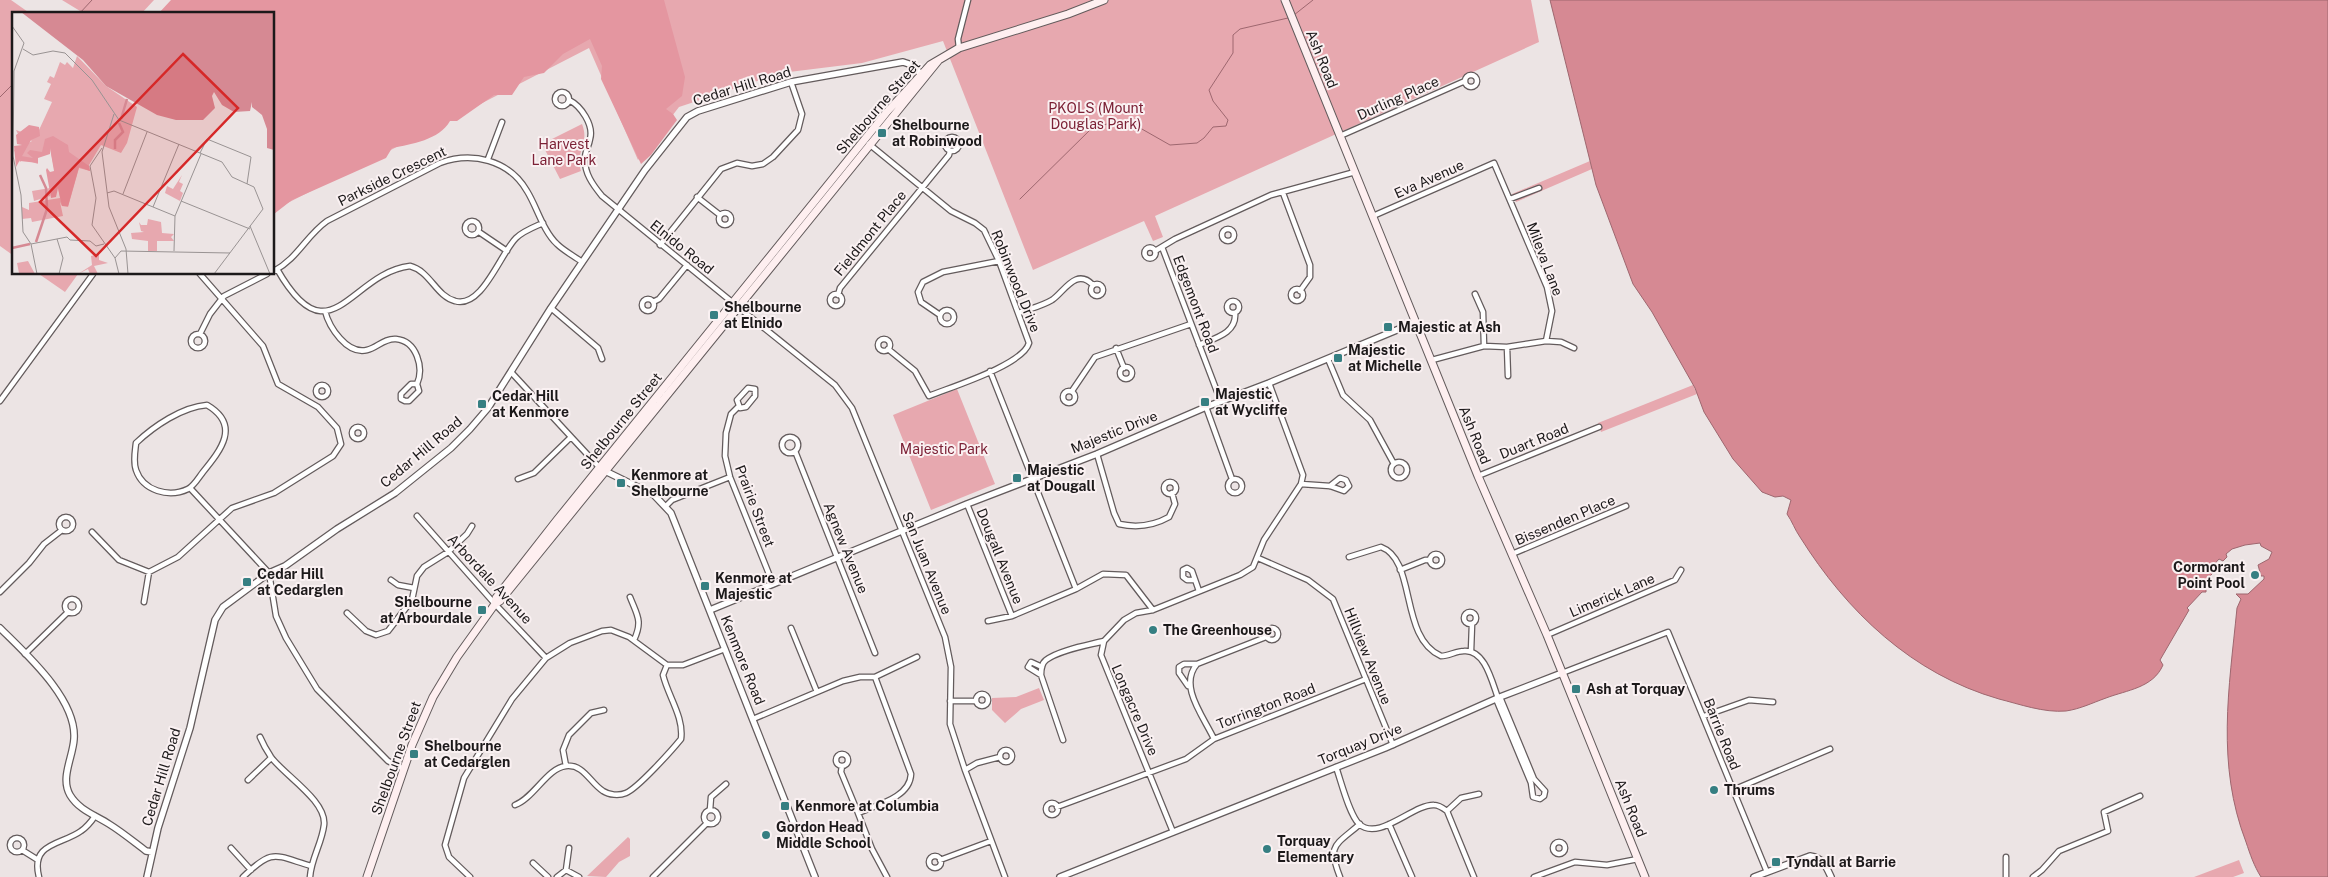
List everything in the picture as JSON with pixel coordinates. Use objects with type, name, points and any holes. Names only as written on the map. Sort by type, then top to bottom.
[{"type":"main road","points":[[959,48],[1058,17],[1104,0]]},
{"type":"main road","name":"Ash Road","points":[[1285,0],[1478,476],[1547,635],[1645,877]]},
{"type":"main road","name":"Shelbourne Street","points":[[367,877],[404,769],[432,698],[457,657],[495,604],[500,601],[602,469],[867,142],[938,61],[959,48]]},
{"type":"street","points":[[959,48],[958,39],[968,0]]},
{"type":"street","name":"Cedar Hill Road","points":[[148,877],[152,852],[190,728],[215,620],[223,607],[269,573],[286,566],[337,529],[395,493],[470,429],[488,408],[551,308],[645,170],[687,117],[698,111],[792,82],[903,62],[910,64],[924,76]]},
{"type":"street","name":"Durling Place","points":[[1340,136],[1465,81]]},
{"type":"street","points":[[660,244],[721,169],[736,163],[752,166],[763,164],[773,157],[798,130],[802,114],[792,82]]},
{"type":"street","name":"Elnido Road","points":[[570,100],[582,109],[591,134],[584,157],[586,169],[590,179],[602,196],[735,304]]},
{"type":"street","points":[[488,159],[502,122]]},
{"type":"street","name":"Robinwood Drive","points":[[867,142],[957,214],[980,226],[989,237],[1029,343],[1028,349],[1010,364],[929,396],[916,371],[888,349]]},
{"type":"street","name":"Fieldmont Place","points":[[838,295],[840,288],[949,155],[950,151]]},
{"type":"street","name":"Parkside Crescent","points":[[275,270],[295,257],[318,227],[346,211],[453,158],[469,157],[488,159],[508,169],[527,190],[543,223],[556,244],[582,262]]},
{"type":"street","name":"Mileva Lane","points":[[1494,163],[1547,287],[1552,311],[1549,335],[1546,341]]},
{"type":"street","name":"Eva Avenue","points":[[1373,216],[1494,163]]},
{"type":"street","name":"Edgemont Road","points":[[1221,403],[1162,247],[1271,195],[1355,172]]},
{"type":"street","points":[[1510,200],[1539,188]]},
{"type":"street","points":[[1283,193],[1310,265],[1310,277],[1300,290]]},
{"type":"street","points":[[697,197],[720,215]]},
{"type":"street","points":[[1220,218],[1225,229]]},
{"type":"street","points":[[275,270],[288,287],[314,311],[325,311],[336,307],[396,269],[410,266],[427,275],[447,298],[454,301],[469,301],[480,292],[518,236],[543,223]]},
{"type":"street","points":[[479,232],[507,251]]},
{"type":"street","points":[[1155,251],[1162,247]]},
{"type":"street","points":[[940,315],[922,302],[918,292],[922,282],[937,274],[998,261]]},
{"type":"street","points":[[653,302],[658,299],[687,265]]},
{"type":"street","points":[[0,401],[91,275]]},
{"type":"street","points":[[92,532],[119,560],[149,572],[178,557],[232,508],[274,493],[333,456],[339,449],[340,439],[337,428],[313,404],[278,384],[263,346],[201,275]]},
{"type":"street","points":[[200,334],[210,314],[224,296],[265,275]]},
{"type":"street","points":[[1019,313],[1052,300],[1062,288],[1082,278],[1088,280],[1093,285]]},
{"type":"street","points":[[1475,294],[1483,312],[1484,346]]},
{"type":"street","name":"San Juan Avenue","points":[[735,304],[836,385],[852,408],[949,652],[950,724],[1005,877]]},
{"type":"street","points":[[551,308],[598,348],[602,359]]},
{"type":"street","points":[[325,311],[329,324],[342,340],[352,348],[367,350],[390,339],[397,339],[406,344],[419,359],[421,372],[417,384],[419,387],[418,393],[409,401],[403,400],[402,392],[411,384],[417,384]]},
{"type":"street","points":[[1199,345],[1232,328],[1236,320],[1235,313]]},
{"type":"street","name":"Majestic Drive","points":[[710,610],[967,504],[1097,454],[1206,407],[1269,384],[1416,322]]},
{"type":"street","points":[[1072,391],[1095,357],[1116,348],[1191,324]]},
{"type":"street","points":[[1432,360],[1484,346],[1507,347],[1546,341],[1561,342],[1574,348]]},
{"type":"street","points":[[1507,347],[1508,376]]},
{"type":"street","points":[[1116,348],[1124,368]]},
{"type":"street","points":[[1328,359],[1344,395],[1370,420],[1394,464]]},
{"type":"street","points":[[990,371],[1076,589]]},
{"type":"street","name":"Kenmore Road","points":[[511,372],[602,469],[646,491],[666,506],[674,520],[815,877]]},
{"type":"street","points":[[1063,740],[1041,675],[1042,667],[1046,660],[1065,652],[1104,641],[1124,620],[1136,613],[1153,610],[1240,575],[1253,567],[1264,540],[1301,484],[1303,476],[1269,384]]},
{"type":"street","name":"Prairie Street","points":[[750,387],[755,389],[755,396],[746,407],[738,406],[737,400],[746,389],[750,387]]},
{"type":"street","points":[[313,404],[318,396]]},
{"type":"street","points":[[207,405],[215,410],[223,419],[226,435],[221,451],[190,488],[180,492],[164,493],[151,488],[141,480],[136,470],[136,443],[148,431],[193,406],[207,405]]},
{"type":"street","name":"Prairie Street","points":[[738,406],[731,414],[724,443],[725,456],[730,477],[773,584]]},
{"type":"street","points":[[1206,407],[1232,479]]},
{"type":"street","name":"Duart Road","points":[[1478,476],[1599,427]]},
{"type":"street","points":[[340,439],[352,435]]},
{"type":"street","points":[[518,479],[534,473],[571,437]]},
{"type":"street","name":"Agnew Avenue","points":[[795,451],[875,653]]},
{"type":"street","points":[[1097,454],[1119,524],[1140,526],[1165,519],[1174,509],[1172,493]]},
{"type":"street","points":[[666,506],[672,500],[730,477]]},
{"type":"street","points":[[1301,484],[1330,486]]},
{"type":"street","points":[[190,488],[269,573],[276,616],[286,638],[318,688],[388,762],[404,769]]},
{"type":"street","name":"Dougall Avenue","points":[[967,504],[1012,616]]},
{"type":"street","name":"Bissenden Place","points":[[1512,554],[1626,506]]},
{"type":"street","name":"Arbordale Avenue","points":[[417,516],[546,658]]},
{"type":"street","points":[[348,613],[366,631],[376,635],[388,631],[412,600],[418,576],[424,567],[448,552],[467,534],[472,526]]},
{"type":"street","points":[[0,592],[29,563],[44,544],[62,530]]},
{"type":"street","points":[[1349,557],[1381,547],[1392,553],[1405,581],[1407,599],[1422,640],[1427,648],[1441,656],[1462,650],[1471,651],[1479,656],[1498,698],[1531,783],[1530,792],[1533,797],[1540,799],[1544,796],[1545,791],[1534,779],[1498,698]]},
{"type":"street","name":"Hillview Avenue","points":[[1258,558],[1308,580],[1333,599],[1393,745]]},
{"type":"street","points":[[1400,570],[1425,560],[1430,560]]},
{"type":"street","name":"Limerick Lane","points":[[1547,635],[1675,580],[1681,570]]},
{"type":"street","points":[[144,602],[149,572]]},
{"type":"street","points":[[988,621],[1012,616],[1076,589],[1103,574],[1126,575],[1153,610]]},
{"type":"street","points":[[391,580],[398,585],[414,588]]},
{"type":"street","points":[[1194,580],[1199,591]]},
{"type":"street","points":[[630,597],[640,622],[640,629],[634,640]]},
{"type":"street","points":[[25,654],[68,612]]},
{"type":"street","points":[[1471,651],[1472,624]]},
{"type":"street","points":[[0,628],[25,654],[58,694],[72,718],[74,740],[69,761],[67,784],[74,801],[146,852],[152,852]]},
{"type":"street","points":[[791,628],[817,692]]},
{"type":"street","points":[[470,877],[448,857],[445,845],[464,778],[512,699],[546,658],[570,643],[602,631],[619,632],[634,640],[667,665],[683,665],[725,649]]},
{"type":"street","name":"Torquay Drive","points":[[1060,877],[1393,745],[1498,698],[1668,632]]},
{"type":"street","name":"Barrie Road","points":[[1668,632],[1704,716],[1766,872]]},
{"type":"street","points":[[1214,738],[1189,688],[1179,673],[1179,667],[1184,664],[1197,664],[1266,637]]},
{"type":"street","name":"Longacre Drive","points":[[1104,641],[1101,655],[1104,667],[1150,773],[1172,832]]},
{"type":"street","points":[[753,718],[852,679],[875,677],[917,657]]},
{"type":"street","points":[[1041,675],[1028,668],[1031,662],[1042,667]]},
{"type":"street","points":[[1189,688],[1189,677],[1197,664]]},
{"type":"street","points":[[515,806],[529,798],[553,772],[566,766],[579,768],[604,792],[615,795],[626,793],[635,786],[681,739],[682,730],[664,683],[663,671],[667,665]]},
{"type":"street","points":[[858,813],[900,794],[908,787],[911,779],[910,770],[875,677]]},
{"type":"street","name":"Torrington Road","points":[[1057,807],[1186,759],[1214,738],[1366,679]]},
{"type":"street","points":[[1704,716],[1749,700],[1773,702]]},
{"type":"street","points":[[950,701],[975,701]]},
{"type":"street","points":[[566,766],[563,750],[569,735],[592,712],[604,710]]},
{"type":"street","points":[[260,737],[271,758],[317,804],[323,813],[324,825],[311,866],[310,877]]},
{"type":"street","points":[[1733,790],[1830,749]]},
{"type":"street","points":[[248,780],[271,758]]},
{"type":"street","points":[[965,770],[978,763],[1000,758]]},
{"type":"street","points":[[842,766],[841,772],[872,849],[888,877]]},
{"type":"street","points":[[1336,767],[1354,816],[1360,824],[1374,829],[1431,805],[1440,806],[1447,811],[1474,877]]},
{"type":"street","points":[[707,823],[704,816],[710,810],[711,797],[726,784]]},
{"type":"street","points":[[1447,811],[1461,798],[1479,794]]},
{"type":"street","points":[[2033,877],[2059,851],[2108,831],[2104,812],[2140,796]]},
{"type":"street","points":[[707,823],[714,824],[718,819],[716,812],[710,810]]},
{"type":"street","points":[[39,877],[38,860],[48,846],[80,832],[95,816]]},
{"type":"street","points":[[653,877],[707,823]]},
{"type":"street","points":[[1340,877],[1332,858],[1333,852],[1337,844],[1360,824]]},
{"type":"street","points":[[1389,824],[1412,877]]},
{"type":"street","points":[[940,860],[991,841]]},
{"type":"street","points":[[232,848],[250,870]]},
{"type":"street","points":[[558,877],[566,870],[569,848]]},
{"type":"street","points":[[22,850],[38,860]]},
{"type":"street","points":[[1561,854],[1565,865]]},
{"type":"street","points":[[243,877],[262,859],[277,856],[311,866]]},
{"type":"street","points":[[1754,877],[1804,857],[1817,857],[1824,863],[1831,877]]},
{"type":"street","points":[[2006,857],[2006,877]]},
{"type":"street","points":[[1534,877],[1565,865],[1584,862],[1614,865],[1638,859]]},
{"type":"street","points":[[533,863],[548,877]]},
{"type":"street","points":[[566,870],[579,877]]},
{"type":"green space","points":[[0,0],[11,0],[28,12],[12,12],[12,255],[0,246]]},
{"type":"green space","points":[[62,0],[154,0],[143,12],[82,12]]},
{"type":"green space","name":"PKOLS (Mount Douglas Park)","points":[[279,0],[1531,0],[1539,42],[1155,216],[1163,237],[1153,241],[1144,221],[1033,270],[943,41],[862,63],[781,73],[679,107],[638,160],[589,48],[275,209],[275,12],[271,12]]},
{"type":"green space","name":"Harvest Lane Park","points":[[582,124],[584,142],[580,158],[581,171],[560,179],[542,144]]},
{"type":"green space","points":[[1590,161],[1592,169],[1516,202],[1512,194]]},
{"type":"green space","points":[[40,275],[77,275],[65,292]]},
{"type":"green space","points":[[1693,385],[1697,394],[1601,432],[1598,423]]},
{"type":"green space","name":"Majestic Park","points":[[957,389],[995,484],[931,510],[893,415]]},
{"type":"green space","points":[[1039,688],[1044,700],[1021,709],[1005,723],[992,710],[992,698],[1016,697]]},
{"type":"green space","points":[[628,837],[630,839],[630,856],[619,862],[606,877],[587,876]]},
{"type":"green space","points":[[2239,860],[2244,873],[2233,877],[2194,877]]},
{"type":"shaded area","points":[[171,0],[664,0],[685,77],[682,96],[666,109],[677,120],[651,155],[641,164],[601,79],[602,66],[590,39],[563,54],[544,73],[524,77],[512,95],[494,95],[457,121],[450,121],[439,133],[432,137],[416,143],[392,148],[386,158],[292,200],[275,213],[275,12],[160,12]]},
{"type":"shaded area","points":[[1550,0],[2328,0],[2328,877],[2261,877],[2256,869],[2237,813],[2231,784],[2227,726],[2237,608],[2241,599],[2236,594],[2248,594],[2264,579],[2264,576],[2261,576],[2258,565],[2269,559],[2272,552],[2261,546],[2260,543],[2232,549],[2226,554],[2227,557],[2223,561],[2219,559],[2209,570],[2214,572],[2210,576],[2211,583],[2206,585],[2206,592],[2202,592],[2187,608],[2189,610],[2160,660],[2163,665],[2153,679],[2131,690],[2066,711],[2023,706],[1967,688],[1938,674],[1910,657],[1884,637],[1861,615],[1818,564],[1798,534],[1787,514],[1791,500],[1783,496],[1775,497],[1762,492],[1733,459],[1704,412],[1695,388],[1652,312],[1633,284],[1596,185]]},
{"type":"waterway","points":[[81,12],[92,0]]},
{"type":"waterway","points":[[1294,15],[1313,0]]},
{"type":"waterway","points":[[1020,199],[1093,127],[1126,120],[1170,145],[1197,143],[1213,127],[1226,126],[1228,120],[1213,101],[1209,90],[1233,53],[1233,35],[1240,29],[1288,18]]},
{"type":"waterway","points":[[0,97],[12,85]]},
{"type":"place","name":"Shelbourne at Robinwood","points":[[882,133]]},
{"type":"place","name":"Shelbourne at Elnido","points":[[714,315]]},
{"type":"place","name":"Majestic at Ash","points":[[1388,327]]},
{"type":"place","name":"Majestic at Michelle","points":[[1338,358]]},
{"type":"place","name":"Majestic at Wycliffe","points":[[1205,402]]},
{"type":"place","name":"Cedar Hill at Kenmore","points":[[482,404]]},
{"type":"place","name":"Majestic at Dougall","points":[[1017,478]]},
{"type":"place","name":"Kenmore at Shelbourne","points":[[621,483]]},
{"type":"place","name":"Cormorant Point Pool","points":[[2255,575]]},
{"type":"place","name":"Cedar Hill at Cedarglen","points":[[247,582]]},
{"type":"place","name":"Kenmore at Majestic","points":[[705,586]]},
{"type":"place","name":"Shelbourne at Arbourdale","points":[[482,610]]},
{"type":"place","name":"The Greenhouse","points":[[1153,630]]},
{"type":"place","name":"Ash at Torquay","points":[[1576,689]]},
{"type":"place","name":"Shelbourne at Cedarglen","points":[[414,754]]},
{"type":"place","name":"Thrums","points":[[1714,790]]},
{"type":"place","name":"Kenmore at Columbia","points":[[785,806]]},
{"type":"place","name":"Gordon Head Middle School","points":[[766,835]]},
{"type":"place","name":"Torquay Elementary","points":[[1267,849]]},
{"type":"place","name":"Tyndall at Barrie","points":[[1776,862]]}]
